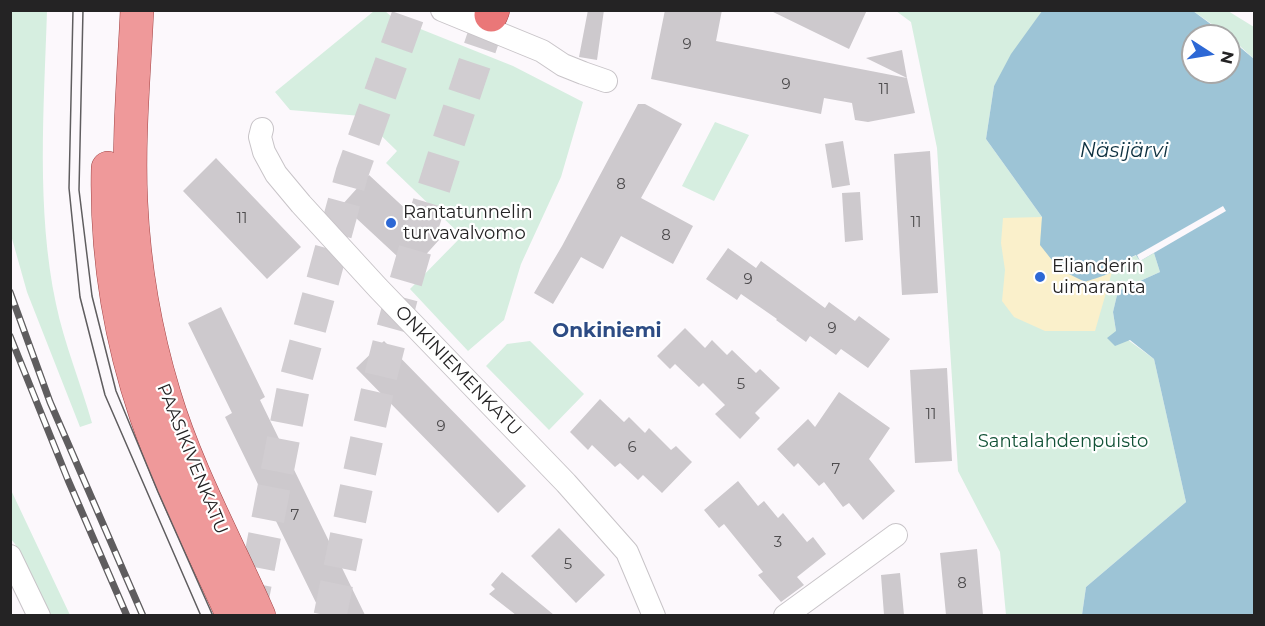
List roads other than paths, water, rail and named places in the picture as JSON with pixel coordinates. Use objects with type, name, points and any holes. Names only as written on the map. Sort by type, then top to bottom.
[{"type":"main road","name":"PAASIKIVENKATU","points":[[114,10],[108,190],[112,262],[121,325],[136,384],[171,479],[233,615]]},
{"type":"main road","name":"PAASIKIVENKATU","points":[[137,10],[131,199],[133,236],[143,307],[164,395],[182,444],[259,615]]},
{"type":"street","points":[[442,10],[542,51],[582,74],[606,81]]},
{"type":"street","name":"ONKINIEMENKATU","points":[[262,129],[260,137],[264,152],[276,174],[301,204],[378,288],[566,483],[627,552],[654,615]]},
{"type":"street","points":[[785,615],[896,535]]},
{"type":"street","points":[[10,556],[39,615]]},
{"type":"water","name":"Näsijärvi","points":[[1042,11],[1193,11],[1211,24],[1181,24],[1181,84],[1241,84],[1241,48],[1254,59],[1254,615],[1082,615],[1086,587],[1186,502],[1154,359],[1130,340],[1115,346],[1107,338],[1116,331],[1113,312],[1118,291],[1160,272],[1154,253],[1140,261],[1136,255],[1123,261],[1112,272],[1085,282],[1059,269],[1040,245],[1042,217],[986,139],[994,86],[1011,54]]},
{"type":"tunnel","points":[[249,616],[293,390],[352,173],[410,10]]},
{"type":"tunnel","points":[[330,616],[368,432],[406,281],[491,15]]},
{"type":"tram line","points":[[73,10],[69,188],[80,297],[105,395],[201,616]]},
{"type":"tram line","points":[[83,10],[79,190],[92,296],[116,391],[213,616]]},
{"type":"railway","points":[[10,292],[50,402],[143,616]]},
{"type":"railway","points":[[10,336],[68,480],[127,616]]},
{"type":"place","name":"Rantatunnelin turvavalvomo","points":[[391,223]]},
{"type":"place","name":"Elianderin uimaranta","points":[[1040,277]]},
{"type":"district","name":"Onkiniemi","points":[[607,331]]},
{"type":"park label","name":"Santalahdenpuisto","points":[[1063,442]]}]
